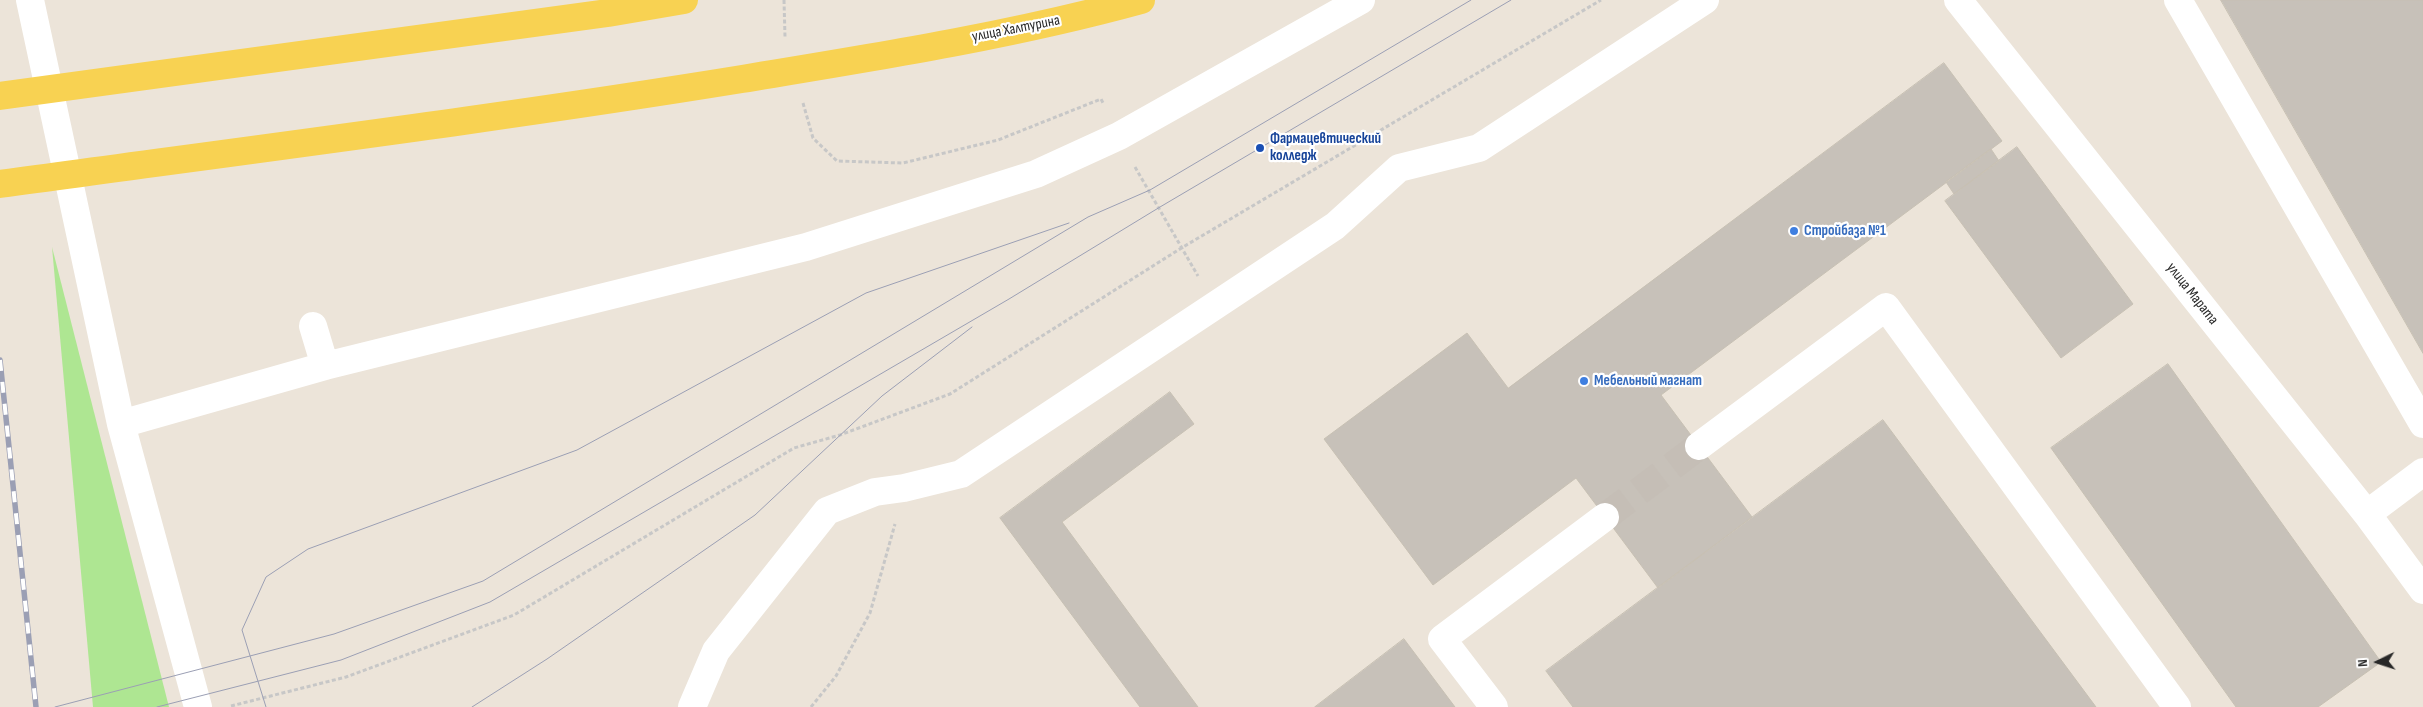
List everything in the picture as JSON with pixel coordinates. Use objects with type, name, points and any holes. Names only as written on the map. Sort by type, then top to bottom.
[{"type":"main road","points":[[0,96],[684,0]]},
{"type":"main road","name":"улица Халтурина","points":[[0,184],[621,99],[890,54],[1085,15],[1141,0]]},
{"type":"street","points":[[30,0],[121,424],[198,707]]},
{"type":"street","points":[[121,424],[325,366],[806,247],[1036,174],[1119,136],[1360,0]]},
{"type":"street","points":[[692,707],[716,651],[827,511],[875,492],[904,488],[961,474],[1335,226],[1399,168],[1479,148],[1705,0]]},
{"type":"street","name":"улица Марата","points":[[1958,0],[2367,514],[2423,590]]},
{"type":"street","points":[[2178,0],[2423,424]]},
{"type":"street","points":[[1700,446],[1886,306],[2177,707]]},
{"type":"street","points":[[313,326],[325,366]]},
{"type":"street","points":[[2367,514],[2423,472]]},
{"type":"street","points":[[1494,707],[1442,638],[1605,517]]},
{"type":"path","points":[[784,0],[786,45]]},
{"type":"path","points":[[228,707],[346,677],[514,615],[794,448],[840,435],[950,394],[1183,247],[1601,0]]},
{"type":"path","points":[[802,101],[814,138],[837,161],[903,163],[998,140],[1101,99],[1119,136],[1183,247]]},
{"type":"path","points":[[811,707],[836,676],[870,613],[904,488]]},
{"type":"green space","points":[[52,247],[169,707],[93,707]]},
{"type":"building","points":[[2221,0],[2423,0],[2423,353]]},
{"type":"building","points":[[1944,63],[2002,141],[1661,395],[1752,517],[1658,588],[1576,478],[1433,585],[1324,439],[1467,333],[1508,388]]},
{"type":"building","points":[[2017,147],[2133,304],[2061,358],[1945,201]]},
{"type":"building","points":[[1991,149],[1999,161],[1954,194],[1946,182]]},
{"type":"building","points":[[2168,364],[2381,662],[2318,707],[2236,707],[2051,448]]},
{"type":"building","points":[[1170,392],[1194,424],[1062,522],[1198,707],[1140,707],[1000,518]]},
{"type":"building","points":[[1883,420],[2096,707],[1573,707],[1546,671]]},
{"type":"building","points":[[1404,639],[1455,707],[1315,707]]},
{"type":"tunnel","points":[[1605,517],[1699,446]]},
{"type":"tram line","points":[[55,707],[334,634],[483,581],[1088,217],[1150,190],[1471,0]]},
{"type":"tram line","points":[[157,707],[341,660],[490,602],[1009,299],[1160,207],[1511,0]]},
{"type":"tram line","points":[[266,707],[242,630],[266,577],[308,549],[577,450],[866,293],[1069,223]]},
{"type":"tram line","points":[[472,707],[547,659],[755,515],[882,396],[972,327]]},
{"type":"railway","points":[[0,360],[36,707]]},
{"type":"place","name":"Фармацевтический колледж","points":[[1260,148]]},
{"type":"place","name":"Стройбаза №1","points":[[1794,231]]},
{"type":"place","name":"Мебельный магнат","points":[[1584,381]]}]
